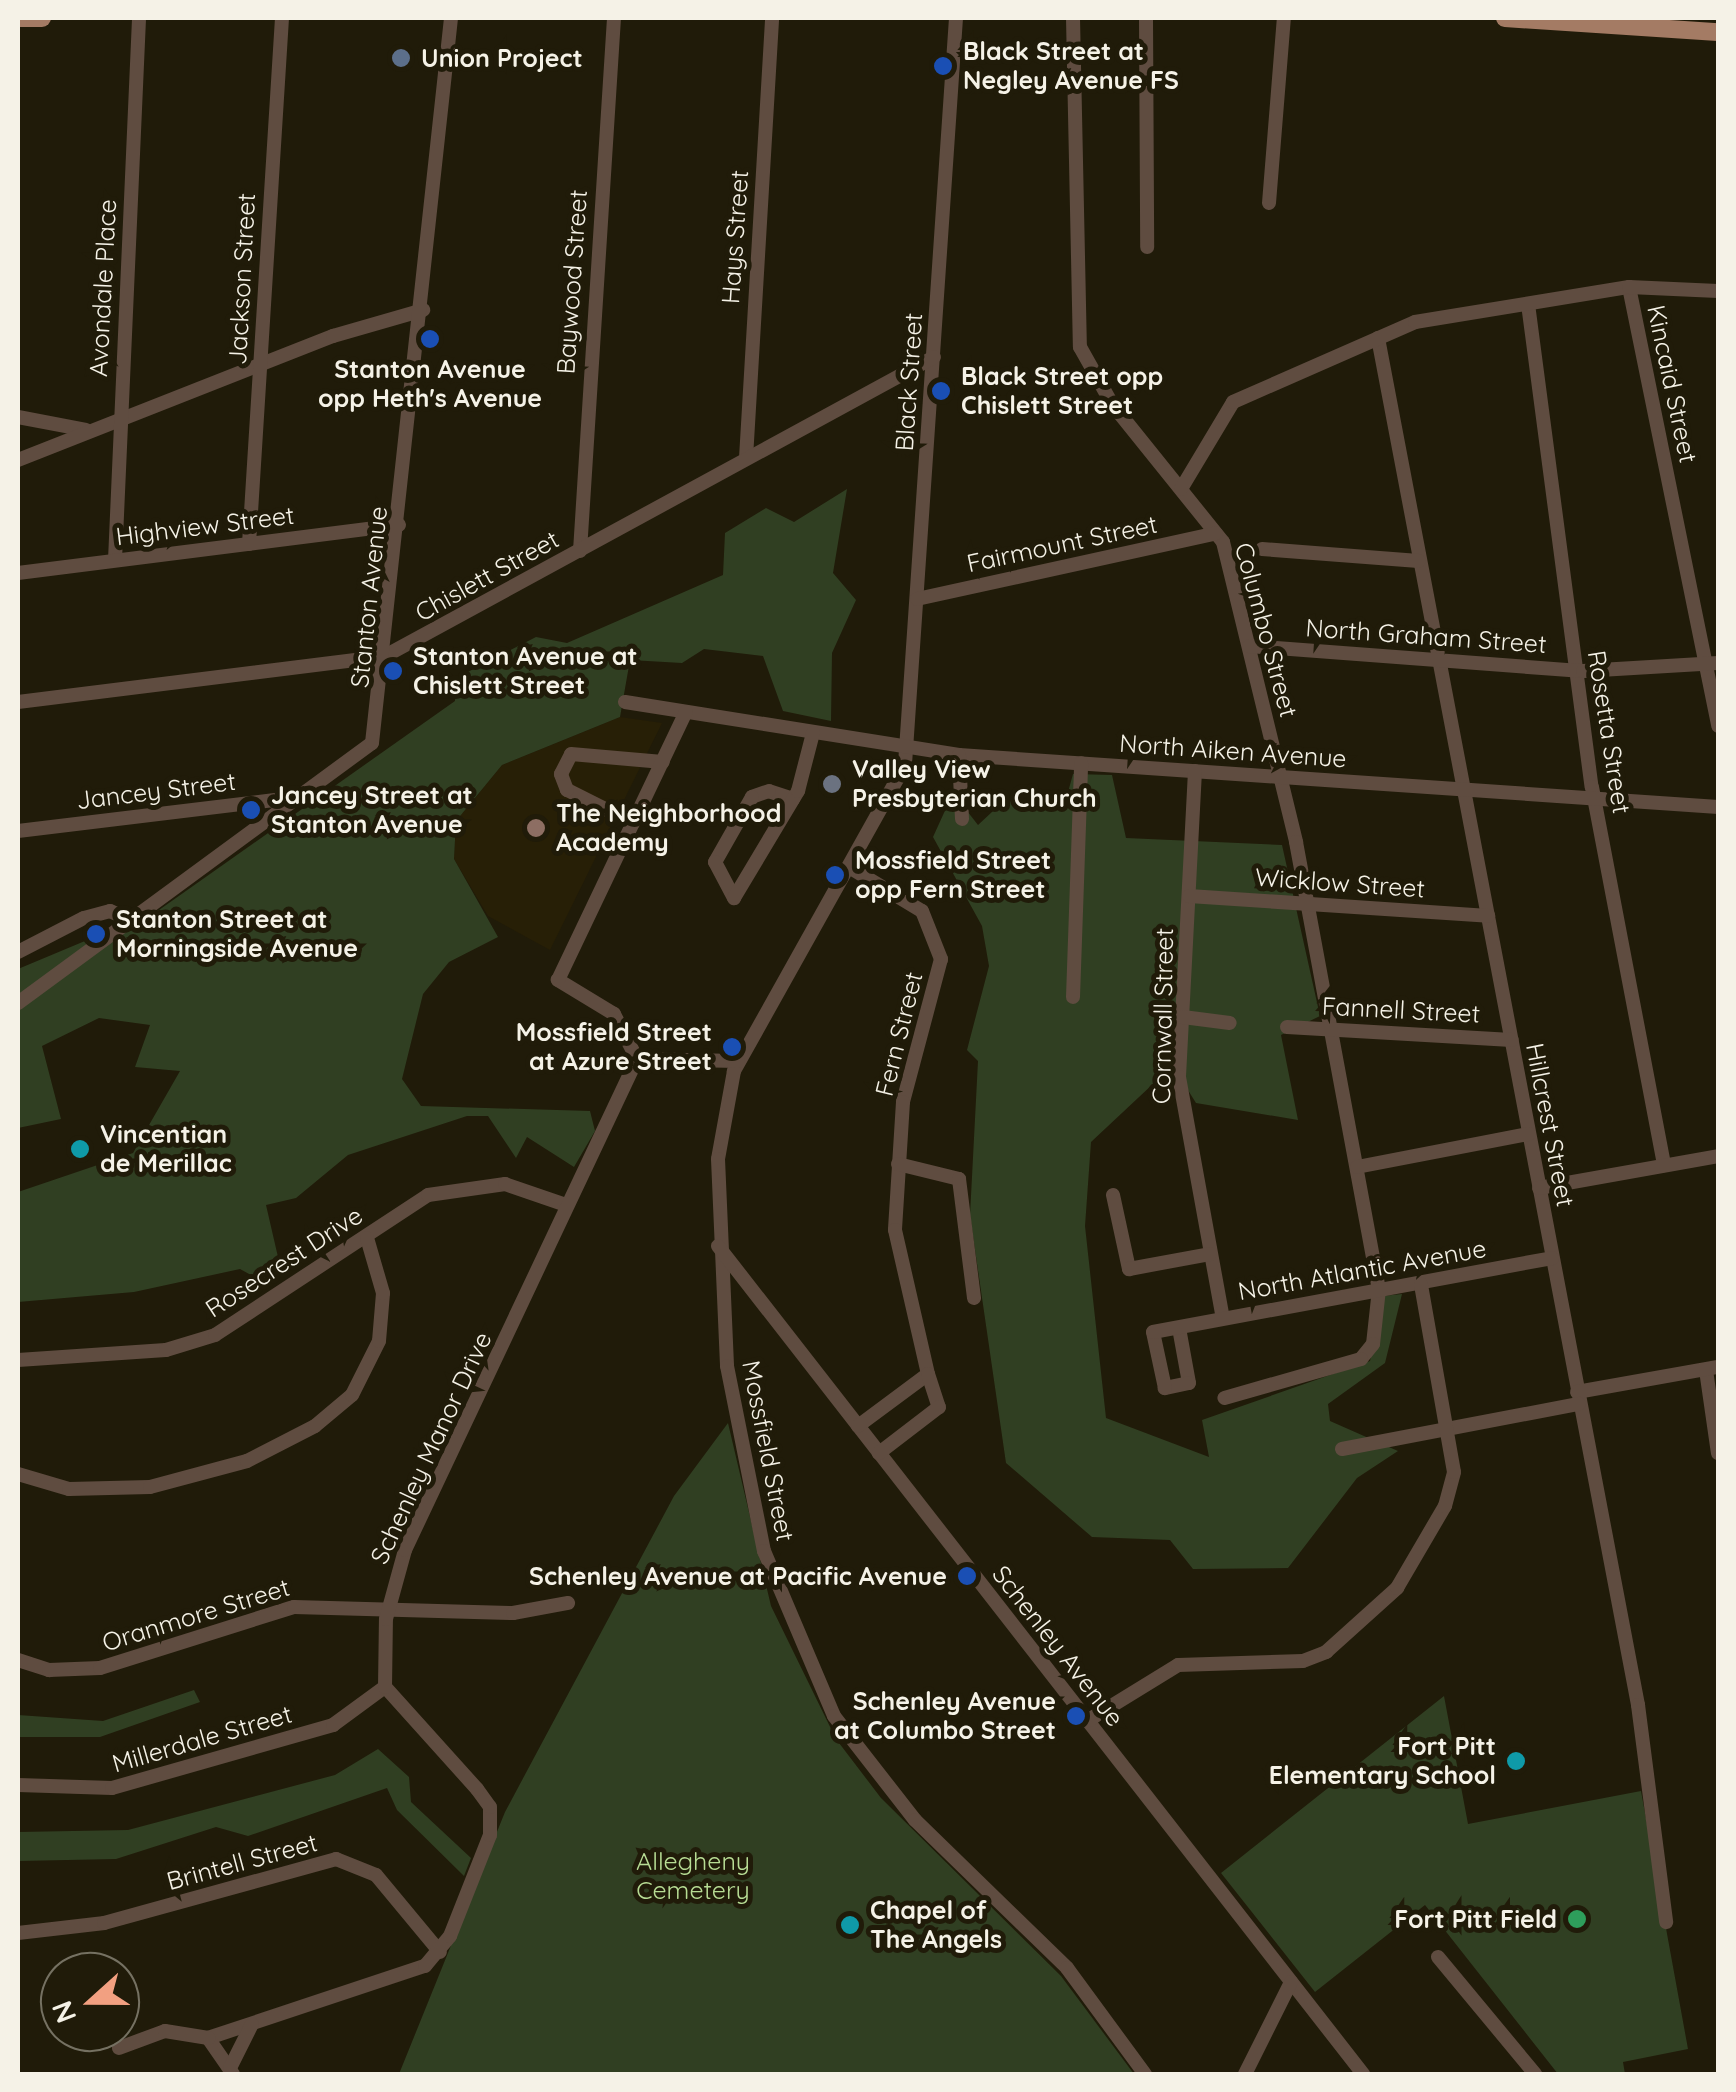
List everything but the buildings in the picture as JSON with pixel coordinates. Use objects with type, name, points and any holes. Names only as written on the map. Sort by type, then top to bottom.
[{"type":"main road","points":[[18,18],[42,18]]},
{"type":"main road","points":[[1505,18],[1718,32]]},
{"type":"street","name":"Avondale Place","points":[[115,560],[139,18]]},
{"type":"street","name":"Jackson Street","points":[[249,544],[282,18]]},
{"type":"street","name":"Stanton Avenue","points":[[18,1003],[372,744],[423,310],[451,18]]},
{"type":"street","name":"Baywood Street","points":[[580,550],[614,18]]},
{"type":"street","name":"Hays Street","points":[[746,458],[772,18]]},
{"type":"street","name":"Black Street","points":[[907,750],[956,18]]},
{"type":"street","name":"Columbo Street","points":[[1073,18],[1080,347],[1216,533],[1281,777],[1379,1290],[1373,1344],[1361,1359],[1224,1398]]},
{"type":"street","points":[[1146,18],[1147,247]]},
{"type":"street","points":[[1269,203],[1284,18]]},
{"type":"street","points":[[1181,489],[1233,402],[1415,322],[1628,287],[1718,291]]},
{"type":"street","name":"Kincaid Street","points":[[1628,287],[1712,663],[1718,726]]},
{"type":"street","name":"Rosetta Street","points":[[1528,304],[1595,798],[1664,1165]]},
{"type":"street","points":[[18,460],[260,364],[423,310]]},
{"type":"street","name":"Hillcrest Street","points":[[1378,338],[1649,1770],[1666,1922]]},
{"type":"street","name":"Chislett Street","points":[[18,702],[385,656],[934,357]]},
{"type":"street","points":[[18,416],[86,430]]},
{"type":"street","name":"Highview Street","points":[[18,573],[398,524]]},
{"type":"street","name":"Fairmount Street","points":[[918,598],[1216,533]]},
{"type":"street","points":[[1262,549],[1418,561]]},
{"type":"street","name":"North Graham Street","points":[[1249,646],[1575,670],[1712,663]]},
{"type":"street","name":"North Aiken Avenue","points":[[624,702],[907,750],[959,755],[1718,807]]},
{"type":"street","points":[[686,712],[558,980],[614,1014],[636,1059],[738,1061]]},
{"type":"street","points":[[793,799],[769,791],[752,797],[715,862],[734,898],[793,799],[813,733]]},
{"type":"street","points":[[634,822],[566,790],[561,774],[577,750],[663,762]]},
{"type":"street","name":"Mossfield Street","points":[[907,750],[850,866],[738,1061],[718,1159],[718,1245],[752,1508],[814,1682],[881,1783],[1067,1968],[1144,2074]]},
{"type":"street","points":[[959,755],[962,819]]},
{"type":"street","points":[[1072,998],[1081,763]]},
{"type":"street","name":"Cornwall Street","points":[[1195,771],[1183,1017],[1183,1113],[1222,1318]]},
{"type":"street","name":"Jancey Street","points":[[18,830],[300,797]]},
{"type":"street","name":"Fern Street","points":[[850,866],[922,911],[941,959],[903,1102],[898,1164],[902,1281],[939,1406],[879,1453]]},
{"type":"street","name":"Wicklow Street","points":[[1189,896],[1488,916]]},
{"type":"street","points":[[18,952],[84,918],[110,911],[130,920]]},
{"type":"street","points":[[1183,1017],[1230,1023]]},
{"type":"street","name":"Fannell Street","points":[[1287,1027],[1512,1040]]},
{"type":"street","name":"Schenley Manor Drive","points":[[385,1686],[389,1606],[405,1550],[563,1204],[636,1059]]},
{"type":"street","points":[[1358,1166],[1529,1134]]},
{"type":"street","points":[[1539,1188],[1718,1156]]},
{"type":"street","points":[[898,1164],[959,1179],[974,1298]]},
{"type":"street","name":"Rosecrest Drive","points":[[18,1360],[191,1344],[246,1320],[428,1195],[461,1186],[505,1184],[563,1204]]},
{"type":"street","points":[[1113,1194],[1129,1269],[1210,1254]]},
{"type":"street","points":[[18,1474],[97,1492],[150,1488],[247,1461],[315,1426],[352,1395],[379,1341],[383,1292],[367,1238]]},
{"type":"street","name":"Schenley Avenue","points":[[718,1245],[1364,2074]]},
{"type":"street","name":"North Atlantic Avenue","points":[[1179,1328],[1552,1258]]},
{"type":"street","points":[[1087,1721],[1178,1665],[1303,1661],[1360,1629],[1397,1588],[1445,1506],[1454,1472],[1421,1284]]},
{"type":"street","points":[[1342,1448],[1712,1368],[1718,1453]]},
{"type":"street","points":[[858,1426],[928,1374]]},
{"type":"street","name":"Oranmore Street","points":[[18,1660],[49,1670],[100,1668],[294,1607],[389,1606],[513,1614],[568,1603]]},
{"type":"street","points":[[140,2040],[165,2031],[208,2038],[425,1966],[440,1952],[490,1834],[490,1807],[385,1686]]},
{"type":"street","name":"Millerdale Street","points":[[18,1785],[112,1788],[334,1725],[385,1686]]},
{"type":"street","name":"Brintell Street","points":[[19,1939],[104,1923],[336,1859],[376,1874],[440,1952]]},
{"type":"street","points":[[1438,1957],[1534,2074]]},
{"type":"street","points":[[1244,2074],[1290,1982]]},
{"type":"street","points":[[232,2071],[252,2023]]},
{"type":"street","points":[[208,2038],[232,2071]]},
{"type":"shaded area","points":[[620,717],[662,723],[550,950],[488,916],[454,859],[456,821],[502,765]]},
{"type":"green space","points":[[847,489],[833,573],[856,600],[832,653],[831,721],[783,711],[763,656],[704,649],[682,663],[630,660],[620,717],[502,765],[456,821],[454,859],[498,937],[449,962],[423,994],[402,1079],[421,1106],[590,1111],[595,1131],[574,1167],[527,1137],[516,1158],[488,1116],[467,1116],[348,1155],[296,1198],[266,1205],[281,1270],[269,1285],[240,1269],[134,1292],[18,1302],[18,1192],[133,1153],[180,1071],[135,1067],[150,1025],[99,1018],[42,1046],[61,1119],[18,1128],[18,969],[159,910],[455,701],[456,678],[536,637],[567,643],[723,575],[725,533],[766,508],[794,522]]},
{"type":"green space","points":[[1073,774],[1112,775],[1126,838],[1282,845],[1320,1016],[1281,1035],[1298,1120],[1196,1103],[1166,1055],[1154,1083],[1091,1142],[1085,1226],[1106,1418],[1209,1457],[1202,1420],[1370,1361],[1383,1296],[1402,1294],[1385,1363],[1328,1404],[1330,1421],[1398,1451],[1357,1478],[1288,1568],[1193,1569],[1170,1540],[1092,1537],[1006,1463],[970,1215],[978,1061],[967,1050],[989,966],[982,926],[933,837],[953,793],[978,825],[1007,798],[1065,803]]},
{"type":"green space","name":"Allegheny Cemetery","points":[[728,1423],[771,1606],[836,1739],[881,1798],[1061,1976],[1134,2074],[399,2074],[505,1812],[674,1496]]},
{"type":"green space","points":[[194,1690],[200,1702],[100,1737],[18,1737],[18,1715],[103,1721]]},
{"type":"green space","points":[[1444,1696],[1468,1824],[1641,1791],[1688,2049],[1623,2062],[1625,2074],[1558,2074],[1425,1905],[1315,1992],[1221,1873]]},
{"type":"green space","points":[[378,1749],[409,1777],[411,1802],[471,1858],[464,1876],[397,1810],[387,1788],[248,1836],[216,1827],[116,1859],[18,1861],[18,1832],[128,1830],[335,1775]]},
{"type":"place","name":"Union Project","points":[[401,58]]},
{"type":"place","name":"Black Street at Negley Avenue FS","points":[[943,66]]},
{"type":"place","name":"Stanton Avenue opp Heth's Avenue","points":[[430,339]]},
{"type":"place","name":"Black Street opp Chislett Street","points":[[941,391]]},
{"type":"place","name":"Stanton Avenue at Chislett Street","points":[[393,671]]},
{"type":"place","name":"Valley View Presbyterian Church","points":[[832,784]]},
{"type":"place","name":"Jancey Street at Stanton Avenue","points":[[251,810]]},
{"type":"place","name":"The Neighborhood Academy","points":[[536,828]]},
{"type":"place","name":"Mossfield Street opp Fern Street","points":[[835,875]]},
{"type":"place","name":"Stanton Street at Morningside Avenue","points":[[96,934]]},
{"type":"place","name":"Mossfield Street at Azure Street","points":[[732,1047]]},
{"type":"place","name":"Vincentian de Merillac","points":[[80,1149]]},
{"type":"place","name":"Schenley Avenue at Pacific Avenue","points":[[967,1576]]},
{"type":"place","name":"Schenley Avenue at Columbo Street","points":[[1076,1716]]},
{"type":"place","name":"Fort Pitt Elementary School","points":[[1516,1761]]},
{"type":"place","name":"Fort Pitt Field","points":[[1577,1919]]},
{"type":"place","name":"Chapel of The Angels","points":[[850,1925]]}]
